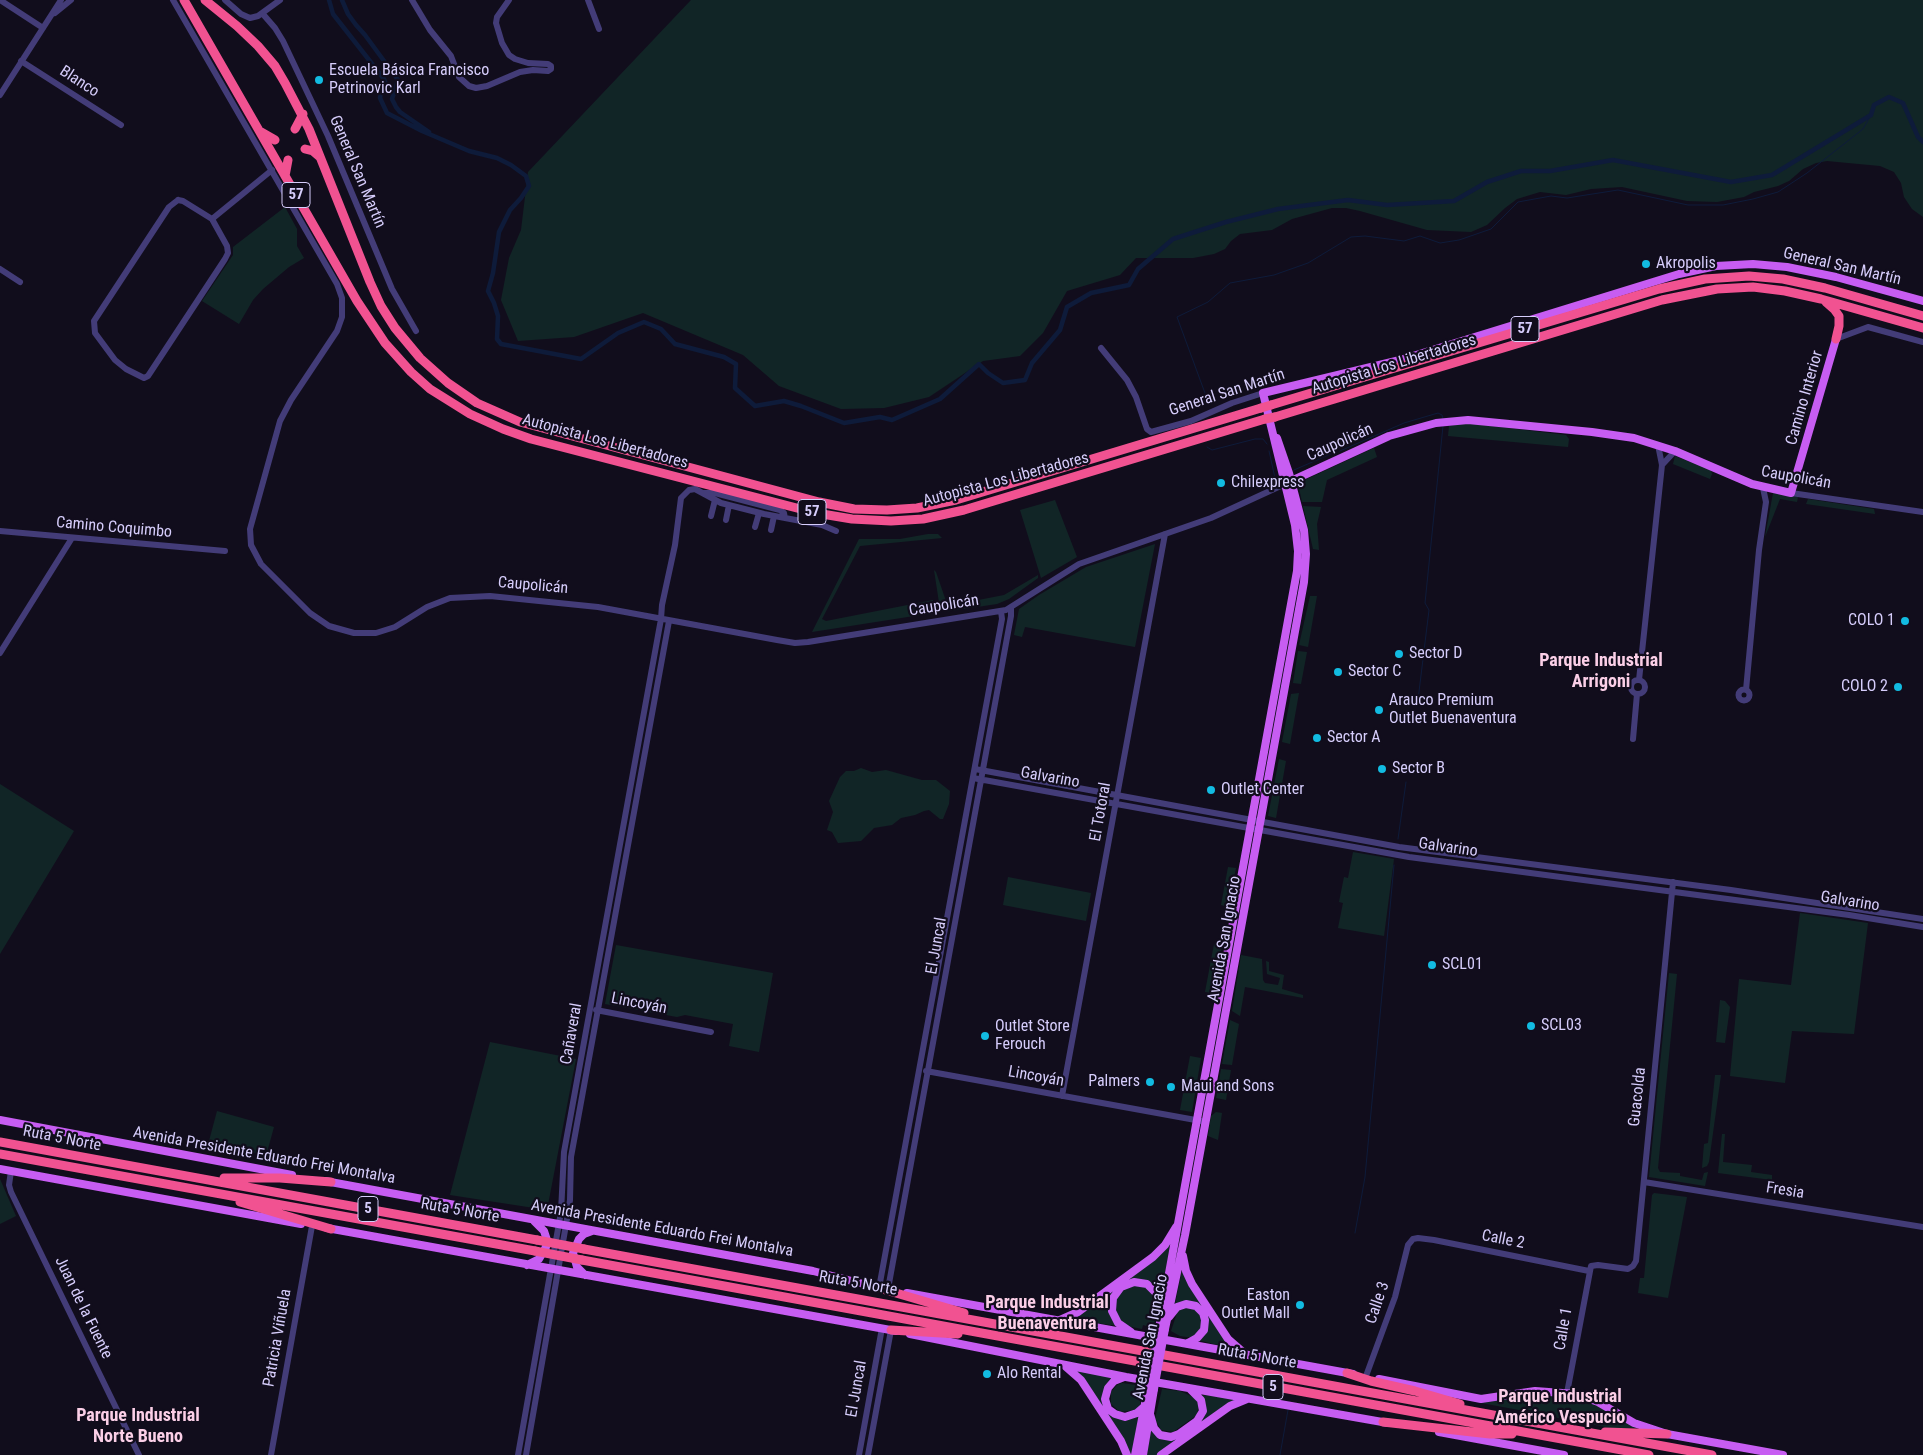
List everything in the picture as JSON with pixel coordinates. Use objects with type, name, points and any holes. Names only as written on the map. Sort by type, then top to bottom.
[{"type":"highway","name":"Autopista Los Libertadores","points":[[184,0],[357,301],[382,339],[416,376],[453,404],[488,423],[532,439],[816,513],[879,521],[913,520],[943,515],[1683,295],[1717,289],[1753,288],[1785,291],[1821,299],[1923,328]]},
{"type":"highway","name":"Autopista Los Libertadores","points":[[205,0],[242,30],[264,53],[283,78],[303,114],[375,294],[388,317],[411,348],[444,379],[477,402],[520,422],[570,437],[819,502],[854,508],[896,510],[956,500],[1659,289],[1705,279],[1749,276],[1783,279],[1820,286],[1923,316]]},
{"type":"highway","points":[[295,129],[303,114]]},
{"type":"highway","points":[[259,131],[275,140]]},
{"type":"highway","points":[[305,149],[313,151],[321,157]]},
{"type":"highway","points":[[285,176],[288,160]]},
{"type":"highway","points":[[1821,299],[1838,314],[1842,332],[1836,339]]},
{"type":"highway","name":"Ruta 5 Norte","points":[[0,1142],[1712,1455]]},
{"type":"highway","name":"Ruta 5 Norte","points":[[0,1154],[1649,1455]]},
{"type":"highway","points":[[199,1178],[274,1178],[331,1182]]},
{"type":"highway","points":[[208,1191],[331,1229]]},
{"type":"highway","points":[[884,1289],[1010,1327]]},
{"type":"highway","points":[[887,1329],[1018,1340]]},
{"type":"highway","points":[[1347,1373],[1371,1381],[1431,1395],[1496,1416]]},
{"type":"highway","points":[[1383,1422],[1490,1434],[1529,1433]]},
{"type":"highway","points":[[1593,1433],[1612,1431],[1667,1434]]},
{"type":"main road","name":"General San Martín","points":[[1263,392],[1400,360],[1680,274],[1716,266],[1753,264],[1787,267],[1836,277],[1923,301]]},
{"type":"main road","name":"Camino Interior","points":[[1791,493],[1836,339]]},
{"type":"main road","name":"Avenida San Ignacio","points":[[1263,392],[1293,501],[1304,530],[1306,554],[1300,607],[1291,631]]},
{"type":"main road","name":"Caupolicán","points":[[1288,483],[1378,441],[1440,423],[1468,420],[1625,436],[1675,451],[1763,488],[1791,493]]},
{"type":"main road","name":"Avenida San Ignacio","points":[[1142,1455],[1150,1414],[1151,1389],[1162,1329],[1163,1307],[1181,1234],[1291,631],[1298,556],[1293,501]]},
{"type":"main road","points":[[1292,606],[1300,607]]},
{"type":"main road","name":"Avenida Presidente Eduardo Frei Montalva","points":[[0,1120],[813,1271],[884,1289],[1187,1343],[1482,1399],[1535,1391],[1567,1392],[1592,1399],[1634,1423],[1667,1434],[1783,1455]]},
{"type":"main road","name":"Avenida San Ignacio","points":[[1162,1329],[1167,1320],[1183,1249],[1179,1221],[1202,1121]]},
{"type":"main road","points":[[0,1169],[555,1271],[887,1329],[1188,1388],[1564,1455]]},
{"type":"main road","points":[[522,1265],[533,1263],[539,1259],[546,1247],[544,1230],[532,1219]]},
{"type":"main road","points":[[1058,1320],[1078,1312],[1153,1257],[1168,1241],[1179,1221]]},
{"type":"main road","points":[[586,1276],[575,1264],[574,1249],[581,1236],[594,1231]]},
{"type":"main road","points":[[1183,1249],[1185,1267],[1192,1284],[1230,1342],[1247,1355]]},
{"type":"main road","points":[[1138,1334],[1122,1326],[1113,1314],[1112,1301],[1118,1290],[1130,1282],[1147,1284],[1156,1293],[1163,1307]]},
{"type":"main road","points":[[1167,1320],[1175,1308],[1183,1304],[1191,1304],[1201,1310],[1205,1318],[1204,1330],[1197,1338],[1187,1343]]},
{"type":"main road","points":[[1064,1364],[1081,1380],[1121,1441],[1127,1455]]},
{"type":"main road","points":[[1126,1376],[1114,1381],[1108,1388],[1105,1399],[1108,1409],[1115,1414],[1125,1417],[1137,1413],[1145,1406]]},
{"type":"main road","points":[[1150,1414],[1154,1428],[1160,1435],[1172,1437],[1185,1430],[1198,1421],[1203,1408],[1199,1397],[1188,1388]]},
{"type":"main road","name":"Avenida San Ignacio","points":[[1135,1455],[1145,1406],[1151,1389]]},
{"type":"main road","points":[[1161,1455],[1230,1406],[1252,1398]]},
{"type":"street","points":[[0,0],[43,28]]},
{"type":"street","points":[[0,95],[61,0]]},
{"type":"street","points":[[52,15],[72,0]]},
{"type":"street","points":[[173,0],[272,170],[212,219]]},
{"type":"street","points":[[225,0],[248,17],[256,17],[280,0]]},
{"type":"street","points":[[412,0],[430,30],[451,56],[459,77],[469,86],[476,88],[486,86],[520,72],[548,71],[551,69],[552,66],[548,64],[528,63],[514,59],[509,55],[502,43],[496,23],[497,17],[509,0]]},
{"type":"street","points":[[588,0],[599,28]]},
{"type":"street","name":"General San Martín","points":[[262,13],[275,28],[292,58],[328,136],[392,289],[416,331]]},
{"type":"street","name":"Blanco","points":[[22,61],[121,125]]},
{"type":"street","name":"Caupolicán","points":[[272,170],[336,284],[343,302],[341,322],[335,336],[294,394],[277,429],[253,514],[250,529],[251,545],[264,568],[314,617],[329,626],[354,633],[386,630],[400,625],[439,602],[450,598],[471,596],[590,605],[669,621],[799,643],[1011,608],[1078,564],[1216,516],[1288,483]]},
{"type":"street","points":[[181,200],[212,219],[228,248],[227,257],[148,376],[144,378],[126,369],[114,360],[95,333],[94,324],[98,314],[174,202],[181,200]]},
{"type":"street","points":[[0,269],[20,282]]},
{"type":"street","points":[[1842,332],[1871,327],[1923,342]]},
{"type":"street","name":"General San Martín","points":[[1101,348],[1127,380],[1136,397],[1149,432],[1190,420],[1263,392]]},
{"type":"street","points":[[1633,739],[1637,694],[1645,688],[1643,682],[1639,680],[1662,465],[1658,445]]},
{"type":"street","points":[[1662,465],[1675,451]]},
{"type":"street","points":[[1746,690],[1758,550],[1766,502],[1763,488]]},
{"type":"street","name":"Cañaveral","points":[[563,1225],[564,1152],[662,605],[675,545],[681,498],[689,490],[695,489],[704,493]]},
{"type":"street","points":[[1766,502],[1775,490]]},
{"type":"street","points":[[704,493],[715,500],[729,505],[759,513],[822,525],[836,531]]},
{"type":"street","points":[[704,493],[715,493],[780,510],[784,513],[785,518]]},
{"type":"street","name":"Caupolicán","points":[[1791,493],[1923,512]]},
{"type":"street","points":[[711,516],[715,500]]},
{"type":"street","points":[[726,520],[729,505]]},
{"type":"street","points":[[755,527],[759,513]]},
{"type":"street","points":[[771,530],[774,516]]},
{"type":"street","name":"Camino Coquimbo","points":[[0,531],[225,551]]},
{"type":"street","name":"El Totoral","points":[[1062,1096],[1165,534]]},
{"type":"street","points":[[0,654],[72,538]]},
{"type":"street","name":"El Juncal","points":[[884,1289],[895,1251],[1011,608]]},
{"type":"street","name":"El Juncal","points":[[884,1289],[887,1249],[1002,619],[1001,611]]},
{"type":"street","name":"Cañaveral","points":[[526,1455],[555,1271],[563,1225],[570,1200],[571,1157],[669,621]]},
{"type":"street","name":"Galvarino","points":[[975,769],[1118,796],[1390,854],[1840,913],[1923,927]]},
{"type":"street","name":"Galvarino","points":[[973,778],[1116,804],[1392,846],[1673,882],[1923,918]]},
{"type":"street","points":[[1390,854],[1392,846]]},
{"type":"street","points":[[1536,874],[1538,865]]},
{"type":"street","name":"Guacolda","points":[[1589,1270],[1594,1264],[1625,1269],[1635,1264],[1673,882]]},
{"type":"street","name":"Lincoyán","points":[[590,1009],[711,1032]]},
{"type":"street","name":"Lincoyán","points":[[920,1069],[1202,1121]]},
{"type":"street","name":"Juan de la Fuente","points":[[11,1171],[9,1185],[11,1192],[139,1455]]},
{"type":"street","name":"Fresia","points":[[1644,1182],[1923,1227]]},
{"type":"street","name":"Patricia Viñuela","points":[[271,1455],[312,1226]]},
{"type":"street","name":"Calle 2","points":[[1412,1239],[1434,1240],[1589,1270]]},
{"type":"street","name":"Calle 3","points":[[1366,1376],[1395,1297],[1408,1245],[1412,1239]]},
{"type":"street","points":[[887,1249],[895,1251]]},
{"type":"street","name":"Calle 1","points":[[1567,1392],[1589,1270]]},
{"type":"street","name":"Cañaveral","points":[[518,1455],[555,1271]]},
{"type":"street","name":"El Juncal","points":[[859,1455],[887,1329]]},
{"type":"street","name":"El Juncal","points":[[868,1455],[887,1329]]},
{"type":"green space","points":[[691,0],[1923,0],[1923,217],[1912,209],[1904,197],[1901,183],[1894,172],[1880,166],[1827,161],[1816,163],[1803,169],[1789,181],[1778,186],[1754,192],[1744,197],[1717,202],[1687,201],[1622,187],[1591,189],[1566,195],[1540,192],[1517,199],[1487,225],[1471,232],[1427,230],[1360,211],[1332,208],[1292,219],[1272,230],[1240,234],[1225,249],[1214,254],[1193,258],[1136,258],[1120,275],[1067,291],[1043,333],[1020,356],[983,361],[929,397],[884,408],[841,409],[779,386],[743,355],[643,313],[574,337],[518,341],[501,300],[509,258],[521,230],[528,172]]},
{"type":"green space","points":[[285,207],[297,229],[297,246],[304,258],[289,267],[263,289],[253,300],[239,324],[202,301],[233,255],[233,247]]},
{"type":"green space","points":[[1466,423],[1566,435],[1569,439],[1568,447],[1448,436],[1449,426]]},
{"type":"green space","points":[[1374,448],[1377,457],[1327,480],[1322,502],[1302,502],[1298,483]]},
{"type":"green space","points":[[1675,456],[1711,470],[1710,479],[1673,464]]},
{"type":"green space","points":[[1773,493],[1798,497],[1797,502],[1780,499],[1765,537]]},
{"type":"green space","points":[[1808,499],[1874,509],[1875,514],[1806,504]]},
{"type":"green space","points":[[1055,500],[1077,557],[1041,578],[1020,510]]},
{"type":"green space","points":[[1303,506],[1321,507],[1317,524],[1319,550],[1313,549]]},
{"type":"green space","points":[[938,534],[942,538],[860,546],[822,619],[826,621],[933,600],[933,613],[812,632],[859,539],[900,539]]},
{"type":"green space","points":[[1155,544],[1135,647],[1025,627],[1022,637],[1014,635],[1019,609],[1039,595],[1086,567]]},
{"type":"green space","points":[[934,570],[947,604],[953,605],[1004,595],[1038,575],[1038,578],[1009,599],[997,604],[944,612],[940,609]]},
{"type":"green space","points":[[1310,596],[1317,596],[1308,647],[1299,645]]},
{"type":"green space","points":[[1298,651],[1307,652],[1301,684],[1293,683]]},
{"type":"green space","points":[[1299,693],[1290,744],[1282,742],[1291,694]]},
{"type":"green space","points":[[1279,759],[1286,761],[1276,818],[1268,816]]},
{"type":"green space","points":[[861,768],[872,772],[886,770],[922,780],[936,780],[950,791],[949,804],[943,819],[940,819],[929,810],[924,811],[901,818],[892,825],[874,828],[861,841],[838,843],[832,832],[827,830],[833,812],[829,801],[840,777],[846,771],[854,771]]},
{"type":"green space","points":[[0,784],[74,831],[0,954]]},
{"type":"green space","points":[[1353,852],[1394,859],[1384,936],[1338,928],[1343,903],[1339,902],[1344,877],[1348,878]]},
{"type":"green space","points":[[1228,867],[1236,868],[1228,907],[1221,905]]},
{"type":"green space","points":[[1008,877],[1091,893],[1086,921],[1003,905]]},
{"type":"green space","points":[[1800,913],[1868,923],[1854,1034],[1792,1031],[1785,1083],[1730,1076],[1739,979],[1791,985]]},
{"type":"green space","points":[[1214,944],[1222,946],[1213,993],[1205,992]]},
{"type":"green space","points":[[616,945],[773,973],[759,1052],[729,1046],[733,1024],[685,1015],[677,1017],[605,1004]]},
{"type":"green space","points":[[1241,955],[1262,959],[1263,980],[1265,983],[1278,985],[1280,978],[1267,974],[1266,961],[1269,962],[1269,971],[1284,975],[1282,989],[1303,995],[1303,998],[1245,987],[1240,1016],[1232,1011]]},
{"type":"green space","points":[[1669,973],[1677,974],[1658,1168],[1660,1172],[1680,1173],[1680,1176],[1702,1180],[1704,1173],[1708,1172],[1705,1186],[1649,1177]]},
{"type":"green space","points":[[1720,1000],[1725,1001],[1730,1007],[1725,1043],[1716,1042]]},
{"type":"green space","points":[[1230,1020],[1239,1024],[1232,1065],[1222,1064]]},
{"type":"green space","points":[[490,1042],[576,1059],[547,1210],[450,1195]]},
{"type":"green space","points":[[1190,1056],[1201,1058],[1192,1112],[1180,1110]]},
{"type":"green space","points":[[1221,1069],[1231,1070],[1226,1100],[1216,1098]]},
{"type":"green space","points":[[1715,1075],[1721,1075],[1709,1162],[1707,1166],[1702,1168],[1704,1144],[1708,1143]]},
{"type":"green space","points":[[217,1111],[274,1127],[266,1156],[209,1141]]},
{"type":"green space","points":[[1216,1112],[1222,1113],[1218,1140],[1208,1136],[1211,1116]]},
{"type":"green space","points":[[1722,1134],[1725,1134],[1723,1162],[1752,1165],[1751,1172],[1772,1175],[1772,1180],[1718,1173]]},
{"type":"green space","points":[[0,1179],[16,1216],[0,1224]]},
{"type":"green space","points":[[1654,1193],[1687,1197],[1668,1298],[1638,1293],[1640,1278],[1644,1278],[1652,1195]]},
{"type":"green space","points":[[1171,1240],[1161,1295],[1150,1283],[1120,1284],[1109,1300],[1118,1326],[1068,1319]]},
{"type":"green space","points":[[1182,1270],[1233,1349],[1198,1340],[1201,1338],[1202,1307],[1175,1304]]},
{"type":"green space","points":[[1134,1284],[1148,1287],[1159,1304],[1153,1328],[1143,1325],[1142,1329],[1127,1326],[1115,1315],[1114,1302],[1120,1290]]},
{"type":"green space","points":[[1190,1306],[1199,1312],[1203,1320],[1200,1331],[1193,1337],[1180,1336],[1171,1331],[1178,1310]]},
{"type":"green space","points":[[1076,1369],[1114,1379],[1104,1390],[1111,1416],[1123,1419],[1139,1414],[1132,1452],[1129,1454]]},
{"type":"green space","points":[[1122,1383],[1143,1386],[1140,1405],[1136,1410],[1120,1412],[1111,1404],[1111,1392],[1117,1385]]},
{"type":"green space","points":[[1162,1389],[1180,1391],[1195,1398],[1199,1405],[1197,1415],[1173,1432],[1161,1430],[1155,1419]]},
{"type":"green space","points":[[1540,1393],[1589,1401],[1637,1428],[1611,1428],[1537,1414],[1535,1411],[1481,1403],[1481,1401]]},
{"type":"green space","points":[[1202,1395],[1238,1399],[1158,1455],[1147,1455],[1151,1430],[1164,1439],[1195,1427],[1202,1421],[1206,1405]]},
{"type":"waterway","points":[[329,0],[333,14],[384,79],[386,84],[381,91],[380,98],[387,113],[422,131],[469,151],[497,158],[526,176],[529,186],[510,210],[499,232],[493,273],[488,291],[498,316],[497,339],[501,344],[581,359],[618,333],[644,322],[661,329],[675,344],[724,357],[736,364],[735,388],[755,406],[784,401],[844,423],[880,417],[892,420],[940,399],[979,364],[1003,383],[1025,380],[1032,363],[1060,330],[1067,307],[1091,293],[1129,285],[1138,269],[1173,239],[1226,222],[1278,209],[1348,200],[1387,205],[1454,201],[1487,182],[1521,171],[1550,171],[1613,160],[1731,182],[1772,175],[1871,115],[1874,105],[1889,97],[1903,103],[1918,137],[1923,142]]},
{"type":"waterway","points":[[342,0],[348,14],[398,80],[392,99],[396,107],[400,112],[429,132]]},
{"type":"waterway","points":[[1209,404],[1177,317],[1208,302],[1230,283],[1274,275],[1308,263],[1351,237],[1365,236],[1404,241],[1420,236],[1440,243],[1459,240],[1491,229],[1518,202],[1551,196],[1567,198],[1618,190],[1688,205],[1723,205],[1753,199],[1778,192],[1807,173],[1863,129],[1871,115]]},
{"type":"waterway","points":[[1340,451],[1404,423],[1438,413],[1442,415],[1443,419]]},
{"type":"waterway","points":[[1418,700],[1429,610],[1425,603],[1443,426]]},
{"type":"waterway","points":[[1207,447],[1212,450],[1255,439],[1263,439],[1267,444]]},
{"type":"waterway","points":[[1269,451],[1275,478]]},
{"type":"waterway","points":[[1294,470],[1333,453]]},
{"type":"waterway","points":[[1398,839],[1406,782]]},
{"type":"waterway","points":[[1355,1233],[1365,1177],[1394,865]]},
{"type":"waterway","points":[[1280,1455],[1288,1410]]},
{"type":"place","name":"Escuela Básica Francisco Petrinovic Karl","points":[[319,80]]},
{"type":"place","name":"Akropolis","points":[[1646,264]]},
{"type":"place","name":"Chilexpress","points":[[1221,483]]},
{"type":"place","name":"COLO 1","points":[[1905,621]]},
{"type":"place","name":"Sector D","points":[[1399,654]]},
{"type":"place","name":"Sector C","points":[[1338,672]]},
{"type":"place","name":"COLO 2","points":[[1898,687]]},
{"type":"place","name":"Arauco Premium Outlet Buenaventura","points":[[1379,710]]},
{"type":"place","name":"Sector A","points":[[1317,738]]},
{"type":"place","name":"Sector B","points":[[1382,769]]},
{"type":"place","name":"Outlet Center","points":[[1211,790]]},
{"type":"place","name":"SCL01","points":[[1432,965]]},
{"type":"place","name":"SCL03","points":[[1531,1026]]},
{"type":"place","name":"Outlet Store Ferouch","points":[[985,1036]]},
{"type":"place","name":"Palmers","points":[[1150,1082]]},
{"type":"place","name":"Maui and Sons","points":[[1171,1087]]},
{"type":"place","name":"Easton Outlet Mall","points":[[1300,1305]]},
{"type":"place","name":"Alo Rental","points":[[987,1374]]},
{"type":"district","name":"Parque Industrial Arrigoni","points":[[1601,671]]},
{"type":"district","name":"Parque Industrial Buenaventura","points":[[1047,1314]]},
{"type":"district","name":"Parque Industrial Américo Vespucio","points":[[1560,1407]]},
{"type":"district","name":"Parque Industrial Norte Bueno","points":[[138,1426]]}]
